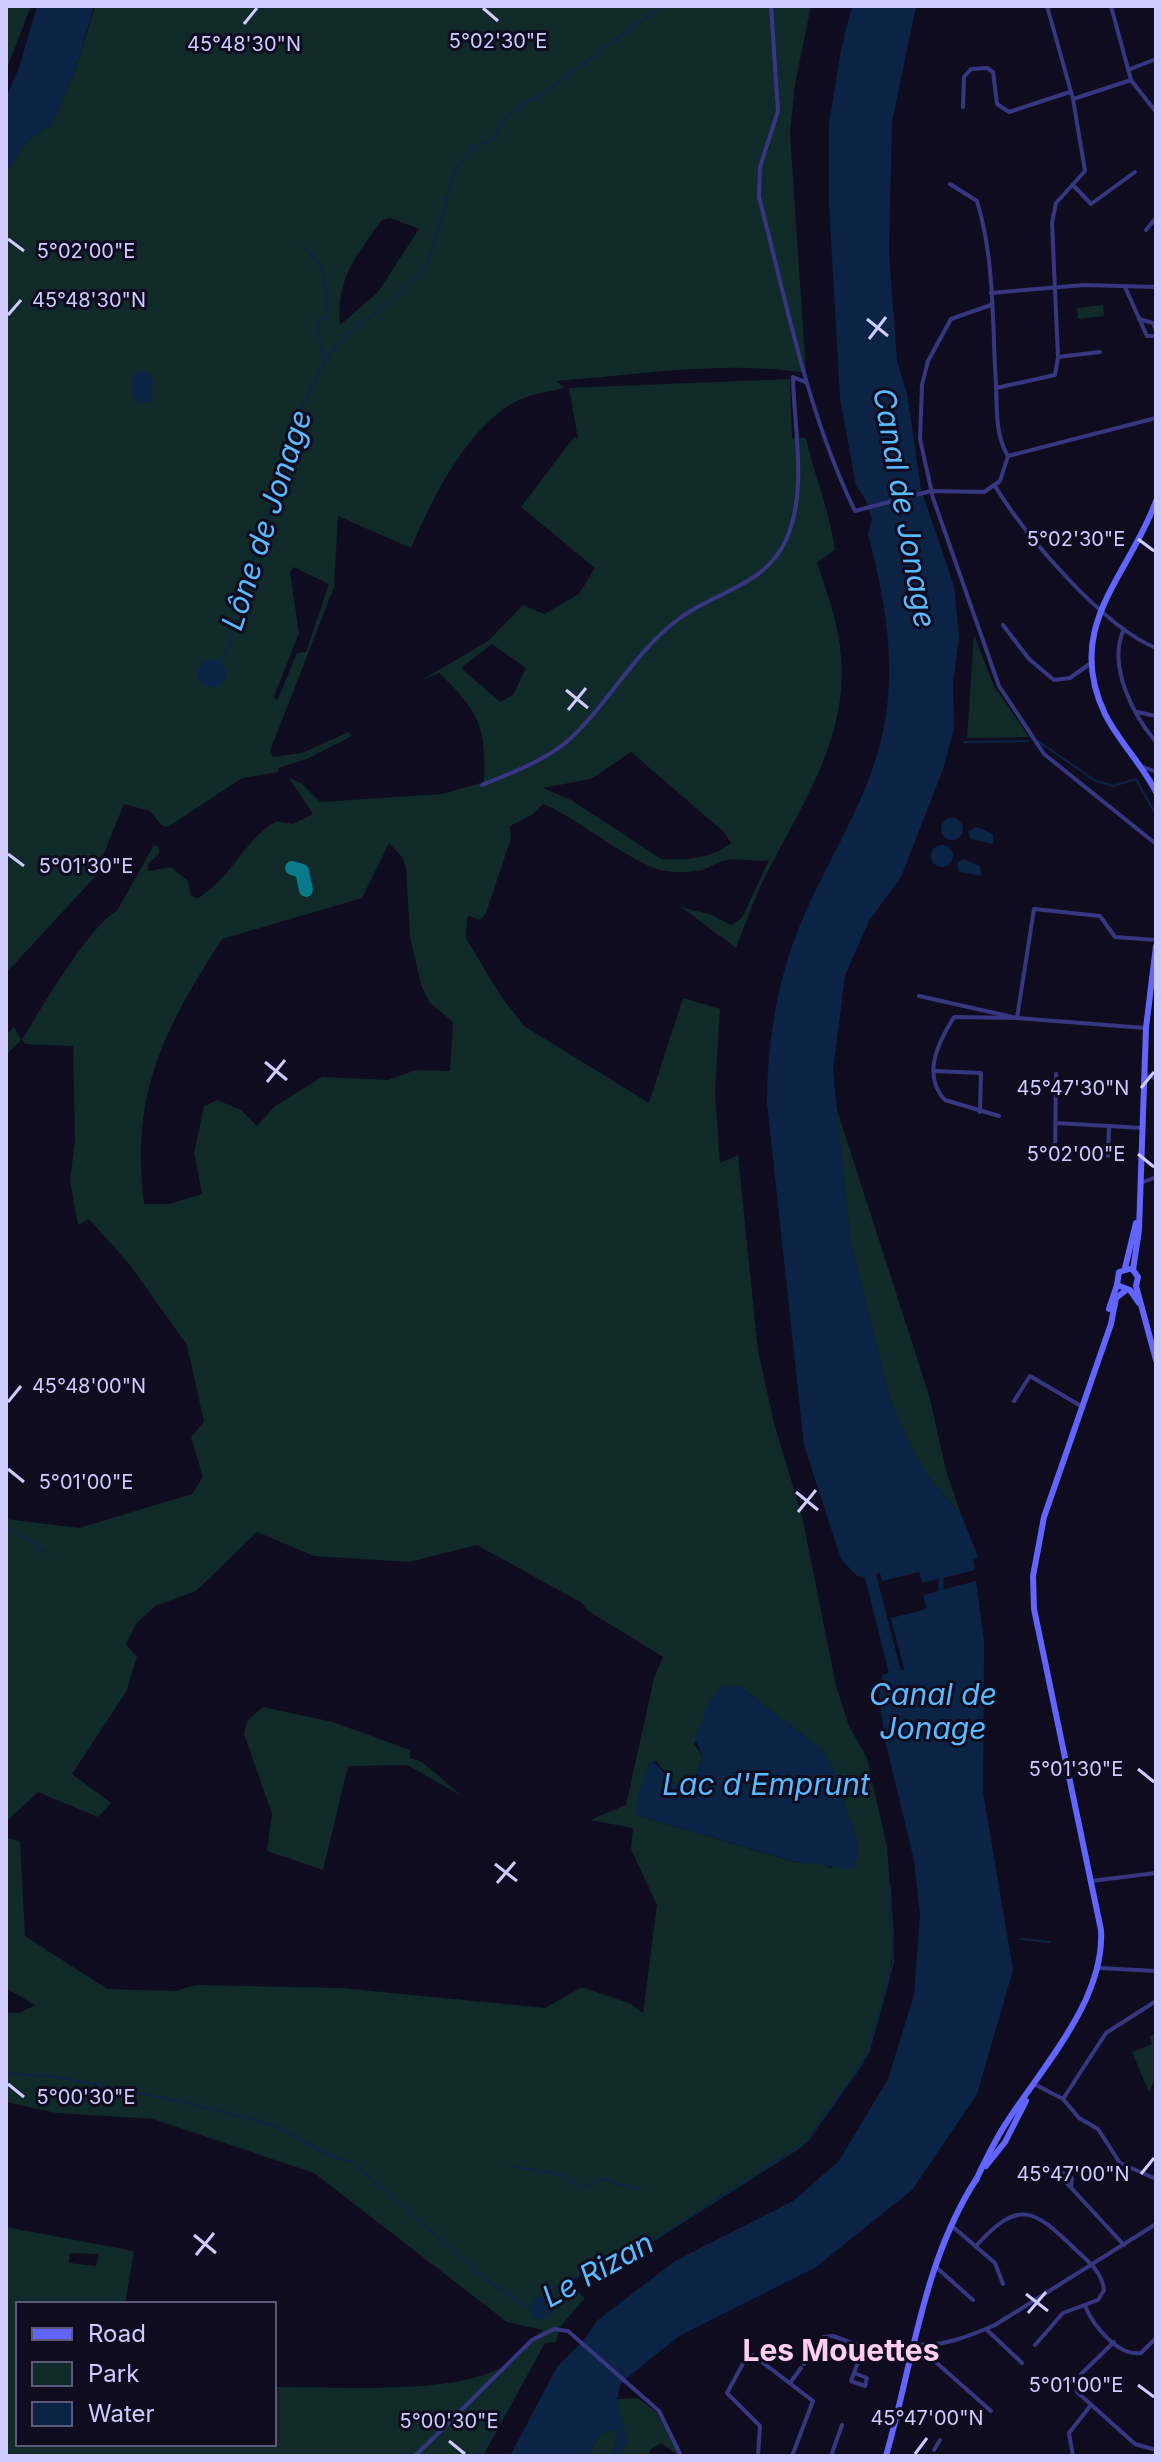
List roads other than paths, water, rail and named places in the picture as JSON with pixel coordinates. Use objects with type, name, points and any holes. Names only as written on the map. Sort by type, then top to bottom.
[{"type":"main road","points":[[1155,504],[1099,608],[1091,663],[1106,715],[1156,792]]},
{"type":"main road","points":[[1129,1269],[1141,1192],[1146,1028],[1156,943]]},
{"type":"main road","points":[[1105,1337],[1117,1274],[1129,1269]]},
{"type":"main road","points":[[886,2456],[934,2266],[951,2224],[1004,2126],[1032,2087],[1089,1994],[1099,1968],[1101,1930],[1032,1592],[1044,1517],[1116,1298],[1130,1289],[1138,1277],[1129,1269]]},
{"type":"main road","points":[[1117,1285],[1130,1289],[1143,1313],[1156,1360]]},
{"type":"street","points":[[771,6],[778,111],[760,167],[758,190],[805,382],[836,473],[855,511],[931,491],[972,494],[995,486],[1008,456],[995,409],[991,293],[984,224],[977,201],[950,184]]},
{"type":"street","points":[[996,388],[1048,379],[1055,375],[1058,357],[1052,223],[1056,203],[1085,171],[1073,99],[1047,6]]},
{"type":"street","points":[[1111,6],[1131,80],[1156,112]]},
{"type":"street","points":[[1128,70],[1156,59]]},
{"type":"street","points":[[963,107],[964,77],[971,69],[987,68],[993,72],[997,104],[1009,112],[1070,92]]},
{"type":"street","points":[[1073,99],[1131,80]]},
{"type":"street","points":[[1072,185],[1091,204],[1135,172]]},
{"type":"street","points":[[1146,230],[1156,218]]},
{"type":"street","points":[[991,293],[1055,286],[1156,287]]},
{"type":"street","points":[[1125,287],[1139,319],[1149,338],[1156,333],[1153,323],[1139,319]]},
{"type":"street","points":[[991,305],[951,319],[928,361],[918,413],[931,491],[1006,700],[1044,754],[1156,844]]},
{"type":"street","points":[[1058,357],[1100,352]]},
{"type":"street","points":[[482,785],[527,767],[563,745],[671,624],[698,607],[733,592],[775,558],[785,544],[799,508],[793,377],[805,382]]},
{"type":"street","points":[[1008,456],[1156,418]]},
{"type":"street","points":[[995,486],[1015,519],[1099,608],[1124,629],[1156,648]]},
{"type":"street","points":[[1003,625],[1029,659],[1054,680],[1070,678],[1091,663]]},
{"type":"street","points":[[1124,629],[1120,639],[1121,675],[1134,711],[1156,742]]},
{"type":"street","points":[[1134,711],[1156,716]]},
{"type":"street","points":[[1141,766],[1155,770]]},
{"type":"street","points":[[1017,1018],[1034,909],[1100,916],[1115,937],[1156,943]]},
{"type":"street","points":[[919,996],[945,999],[1017,1018]]},
{"type":"street","points":[[999,1116],[945,1100],[936,1088],[936,1049],[954,1017],[986,1015],[991,1019],[1017,1018],[1146,1028]]},
{"type":"street","points":[[934,1071],[981,1073],[980,1112]]},
{"type":"street","points":[[1055,1153],[1056,1074]]},
{"type":"street","points":[[1144,1074],[1156,1079]]},
{"type":"street","points":[[1056,1123],[1143,1128]]},
{"type":"street","points":[[1108,1156],[1109,1126]]},
{"type":"street","points":[[1141,1183],[1156,1177]]},
{"type":"street","points":[[1014,1401],[1030,1376],[1081,1406]]},
{"type":"street","points":[[1091,1881],[1156,1873]]},
{"type":"street","points":[[1099,1968],[1156,1971]]},
{"type":"street","points":[[1063,2099],[1106,2033],[1156,2001]]},
{"type":"street","points":[[1032,2087],[1063,2099],[1079,2118],[1098,2129],[1120,2163],[1156,2179]]},
{"type":"street","points":[[1071,2188],[1124,2245]]},
{"type":"street","points":[[976,2246],[1007,2217],[1030,2213],[1050,2225],[1103,2280],[1104,2290],[1098,2300],[1063,2313],[1035,2345]]},
{"type":"street","points":[[951,2224],[995,2263],[1003,2284]]},
{"type":"street","points":[[915,2344],[926,2346],[986,2329],[1156,2224]]},
{"type":"street","points":[[934,2266],[973,2300]]},
{"type":"street","points":[[1085,2306],[1090,2319],[1114,2342],[1133,2354],[1141,2353],[1156,2338]]},
{"type":"street","points":[[415,2456],[532,2340],[554,2329],[571,2334],[659,2411],[681,2456]]},
{"type":"street","points":[[986,2329],[1022,2363]]},
{"type":"street","points":[[790,2383],[824,2337],[833,2336],[863,2347],[893,2344],[912,2358]]},
{"type":"street","points":[[1114,2342],[1088,2365],[1075,2387],[1135,2444],[1156,2450]]},
{"type":"street","points":[[926,2346],[930,2357],[991,2411]]},
{"type":"street","points":[[854,2373],[863,2347]]},
{"type":"street","points":[[758,2456],[760,2426],[727,2393],[746,2358],[753,2355],[813,2401],[792,2456]]},
{"type":"street","points":[[1073,2456],[1069,2433],[1091,2405]]},
{"type":"street","points":[[831,2456],[842,2425]]},
{"type":"street","points":[[934,2450],[940,2440]]},
{"type":"water","points":[[37,6],[94,6],[76,69],[52,124],[27,141],[6,172],[6,97],[19,68]]},
{"type":"water","points":[[852,6],[916,6],[892,122],[889,253],[897,361],[907,394],[921,489],[954,586],[959,636],[953,684],[954,729],[943,769],[901,877],[869,921],[845,975],[833,1070],[850,1238],[890,1398],[907,1439],[929,1478],[961,1514],[978,1557],[973,1559],[975,1570],[922,1583],[919,1572],[882,1581],[880,1573],[876,1574],[901,1671],[904,1669],[891,1618],[927,1609],[923,1595],[976,1581],[984,1642],[983,1792],[1013,1970],[977,2094],[912,2190],[816,2267],[679,2336],[627,2378],[620,2385],[617,2399],[628,2443],[623,2446],[621,2456],[612,2456],[618,2436],[614,2428],[597,2437],[589,2456],[510,2456],[557,2367],[583,2341],[598,2320],[675,2261],[793,2201],[839,2161],[888,2079],[914,1995],[920,1915],[914,1860],[885,1740],[879,1696],[882,1675],[889,1673],[865,1577],[857,1576],[841,1559],[804,1445],[767,1103],[772,1032],[787,963],[803,918],[871,773],[888,697],[887,627],[868,534],[872,519],[865,498],[856,486],[840,398],[829,203],[829,124]]},
{"type":"water","points":[[139,371],[149,373],[153,381],[151,401],[138,404],[134,396],[133,375]]},
{"type":"water","points":[[212,659],[222,663],[226,673],[222,683],[212,687],[202,683],[198,673],[202,663]]},
{"type":"water","points":[[952,818],[960,821],[963,829],[960,837],[952,840],[944,837],[941,829],[944,821]]},
{"type":"water","points":[[977,827],[993,834],[993,844],[970,839],[968,831]]},
{"type":"water","points":[[942,845],[950,848],[953,856],[950,864],[942,867],[934,864],[931,856],[934,848]]},
{"type":"water","points":[[963,859],[980,866],[981,876],[959,872],[957,863]]},
{"type":"water","name":"Lac d'Emprunt","points":[[723,1685],[739,1686],[823,1751],[833,1768],[858,1842],[858,1857],[852,1869],[799,1863],[636,1815],[639,1792],[651,1759],[680,1790],[694,1782],[703,1756],[695,1739],[710,1699]]},
{"type":"water","points":[[541,2297],[549,2300],[552,2308],[549,2316],[541,2319],[533,2316],[530,2308],[533,2300]]},
{"type":"waterway","name":"Lône de Jonage","points":[[221,662],[231,641],[250,564],[263,539],[289,430],[329,355],[349,332],[389,303],[428,264],[456,168],[471,149],[495,137],[503,120],[527,101],[538,97],[662,6]]},
{"type":"waterway","points":[[303,247],[318,262],[326,288],[327,317],[319,320],[317,325],[324,362]]},
{"type":"waterway","points":[[964,742],[1028,741]]},
{"type":"waterway","points":[[1038,741],[1094,780],[1113,786],[1136,779],[1156,815]]},
{"type":"waterway","points":[[6,1526],[49,1554]]},
{"type":"waterway","name":"Canal de Jonage","points":[[941,1573],[941,1595]]},
{"type":"waterway","name":"Le Rizan","points":[[543,2297],[547,2292],[659,2237],[808,2140],[862,2064],[874,2031],[893,1962],[890,1886]]},
{"type":"waterway","points":[[1021,1939],[1050,1942]]},
{"type":"waterway","name":"Le Rizan","points":[[6,2073],[57,2077],[171,2099],[274,2125],[332,2157],[351,2161],[489,2282],[529,2307]]},
{"type":"waterway","points":[[511,2166],[560,2174],[582,2188],[601,2179],[640,2190]]},
{"type":"waterway","points":[[476,2456],[504,2410]]},
{"type":"district","name":"Les Mouettes","points":[[841,2351]]}]
